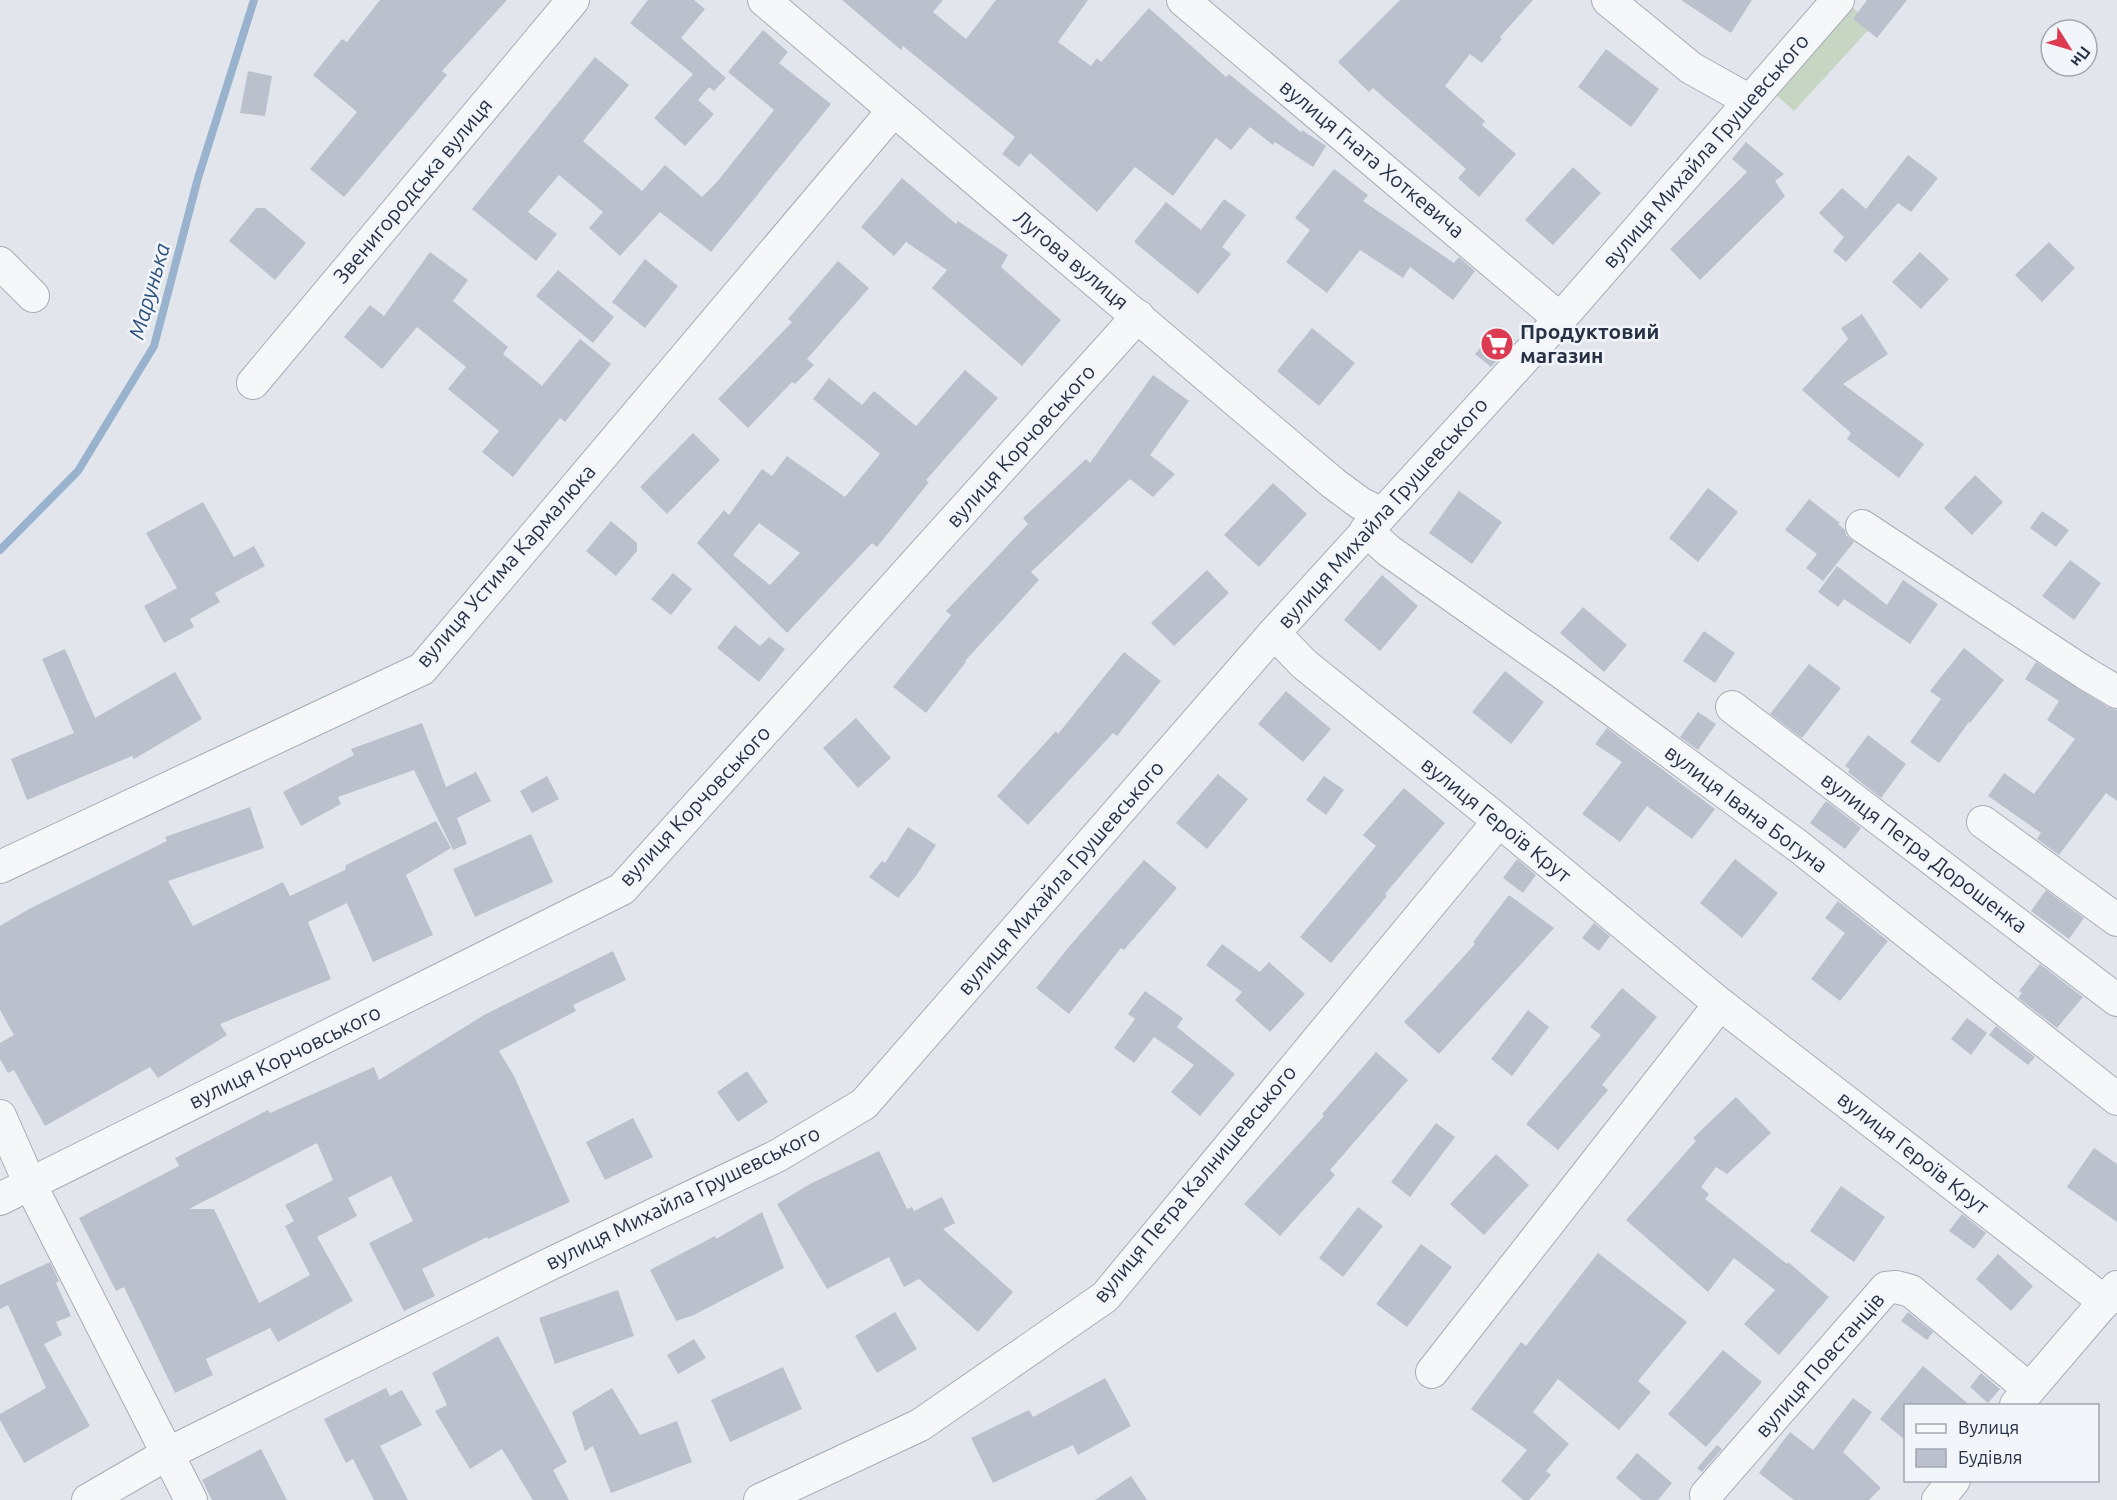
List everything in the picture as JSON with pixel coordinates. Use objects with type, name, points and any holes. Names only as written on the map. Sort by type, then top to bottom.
[{"type":"street","name":"Звенигородська вулиця","points":[[253,382],[573,0]]},
{"type":"street","name":"Лугова вулиця","points":[[764,0],[1332,483],[1360,503],[1374,522]]},
{"type":"street","name":"вулиця Гната Хоткевича","points":[[1183,0],[1560,319]]},
{"type":"street","points":[[1608,0],[1691,68],[1749,101]]},
{"type":"street","name":"вулиця Михайла Грушевського","points":[[88,1500],[169,1453],[561,1259],[777,1156],[864,1104],[1274,633],[1560,319],[1838,0]]},
{"type":"street","name":"вулиця Устима Кармалюка","points":[[0,867],[422,669],[893,111]]},
{"type":"street","points":[[0,263],[33,297]]},
{"type":"street","name":"вулиця Корчовського","points":[[0,1198],[622,889],[1138,316]]},
{"type":"street","name":"вулиця Івана Богуна","points":[[1374,522],[1389,551],[1561,672],[1798,846],[2117,1099]]},
{"type":"street","points":[[1862,526],[2117,692]]},
{"type":"street","name":"вулиця Героїв Крут","points":[[1274,633],[1304,664],[1499,821],[1720,1004],[2111,1294]]},
{"type":"street","name":"вулиця Петра Дорошенка","points":[[1732,706],[2117,1000]]},
{"type":"street","name":"вулиця Петра Калнишевського","points":[[760,1500],[920,1425],[1105,1297],[1499,821]]},
{"type":"street","points":[[1983,822],[2117,920]]},
{"type":"street","points":[[1432,1372],[1720,1004]]},
{"type":"street","points":[[0,1116],[30,1184],[191,1500]]},
{"type":"street","name":"вулиця Повстанців","points":[[1707,1495],[1886,1288],[1896,1287],[1911,1291],[2022,1397]]},
{"type":"street","points":[[2022,1397],[2111,1294]]},
{"type":"street","points":[[1938,1500],[1952,1482]]},
{"type":"green space","points":[[1844,0],[1873,25],[1794,111],[1768,88]]},
{"type":"building","points":[[380,0],[507,0],[442,71],[447,75],[344,197],[310,169],[357,112],[313,75],[342,39],[347,42]]},
{"type":"building","points":[[648,0],[694,0],[705,9],[681,38],[726,78],[714,91],[709,87],[698,100],[714,114],[685,146],[654,118],[693,74],[630,23]]},
{"type":"building","points":[[842,0],[943,0],[933,12],[966,39],[996,0],[1088,0],[1058,42],[1091,66],[1097,58],[1101,62],[1149,8],[1226,77],[1229,74],[1301,132],[1302,130],[1326,146],[1313,167],[1275,142],[1273,145],[1250,127],[1231,150],[1216,138],[1173,196],[1135,167],[1097,212],[1030,153],[1019,167],[1002,154],[1015,137],[903,46],[901,50]]},
{"type":"building","points":[[1400,0],[1533,0],[1500,37],[1502,39],[1482,63],[1470,54],[1445,86],[1485,121],[1482,125],[1516,154],[1479,197],[1458,178],[1466,169],[1373,88],[1369,92],[1338,62]]},
{"type":"building","points":[[1681,0],[1752,0],[1731,33]]},
{"type":"building","points":[[1867,0],[1907,0],[1877,38],[1853,19]]},
{"type":"building","points":[[763,30],[788,52],[779,63],[831,104],[711,252],[660,212],[620,256],[589,228],[603,212],[559,175],[528,212],[557,234],[536,261],[472,209],[595,57],[629,85],[583,141],[642,191],[665,165],[702,197],[717,182],[774,110],[728,72]]},
{"type":"building","points":[[1606,49],[1659,89],[1631,127],[1578,87]]},
{"type":"building","points":[[248,71],[272,76],[265,116],[240,113]]},
{"type":"building","points":[[1746,142],[1784,174],[1775,181],[1785,196],[1700,280],[1670,249],[1747,172],[1732,159]]},
{"type":"building","points":[[1908,155],[1938,178],[1911,212],[1898,203],[1846,262],[1833,251],[1844,237],[1819,213],[1842,188],[1866,209]]},
{"type":"building","points":[[1573,167],[1601,193],[1553,245],[1525,220]]},
{"type":"building","points":[[1334,169],[1368,195],[1363,201],[1454,263],[1459,257],[1475,271],[1453,300],[1410,267],[1403,278],[1360,250],[1327,293],[1286,262],[1310,230],[1295,218]]},
{"type":"building","points":[[902,178],[956,224],[958,221],[1008,255],[1001,267],[1061,320],[1022,366],[932,288],[947,270],[906,242],[894,256],[861,227]]},
{"type":"building","points":[[1224,199],[1246,215],[1222,247],[1231,254],[1198,294],[1134,242],[1166,202],[1201,230]]},
{"type":"building","points":[[256,208],[265,208],[306,243],[275,280],[229,241]]},
{"type":"building","points":[[2049,242],[2075,268],[2042,302],[2015,275]]},
{"type":"building","points":[[430,252],[468,280],[453,301],[508,347],[503,354],[542,386],[580,339],[611,364],[565,422],[560,418],[513,477],[482,452],[499,431],[448,389],[466,367],[417,327],[382,369],[344,337],[370,305],[384,316]]},
{"type":"building","points":[[1920,252],[1949,279],[1921,309],[1892,282]]},
{"type":"building","points":[[645,259],[678,286],[645,328],[612,302]]},
{"type":"building","points":[[838,261],[869,288],[807,359],[814,365],[795,384],[792,382],[748,428],[718,399],[792,322],[788,319]]},
{"type":"building","points":[[558,270],[614,317],[593,343],[536,296]]},
{"type":"building","points":[[1862,314],[1888,354],[1843,384],[1924,444],[1899,478],[1847,439],[1851,433],[1802,390],[1848,339],[1841,328]]},
{"type":"building","name":"Продуктовий магазин","points":[[1499,326],[1515,340],[1491,367],[1475,354]]},
{"type":"building","points":[[1312,328],[1355,363],[1319,406],[1277,371]]},
{"type":"building","points":[[965,370],[998,398],[926,480],[929,482],[877,547],[872,543],[787,633],[697,543],[724,510],[729,515],[762,469],[772,476],[787,456],[845,497],[880,454],[813,399],[829,378],[862,405],[874,391],[916,426]],"holes":[[[759,523],[800,553],[770,585],[733,555]]]},
{"type":"building","points":[[1153,375],[1189,401],[1150,455],[1175,474],[1153,497],[1130,479],[1031,572],[1039,580],[965,661],[926,713],[893,687],[951,615],[946,611],[1028,524],[1023,518],[1086,459],[1090,463]]},
{"type":"building","points":[[693,433],[720,460],[667,514],[640,487]]},
{"type":"building","points":[[1975,475],[2003,502],[1972,535],[1944,508]]},
{"type":"building","points":[[1273,483],[1307,514],[1259,567],[1224,535]]},
{"type":"building","points":[[1708,488],[1738,512],[1698,562],[1669,538]]},
{"type":"building","points":[[1459,491],[1502,522],[1472,564],[1429,533]]},
{"type":"building","points":[[1809,499],[1840,523],[1838,524],[1845,530],[1846,535],[1854,542],[1823,581],[1806,568],[1817,554],[1785,530]]},
{"type":"building","points":[[203,502],[234,557],[254,546],[265,566],[215,593],[220,602],[190,619],[194,627],[164,643],[144,606],[177,588],[146,533]]},
{"type":"building","points":[[2042,511],[2069,530],[2056,547],[2030,528]]},
{"type":"building","points":[[611,521],[637,543],[637,551],[616,576],[586,551]]},
{"type":"building","points":[[2070,560],[2101,583],[2074,620],[2042,596]]},
{"type":"building","points":[[1837,566],[1887,605],[1903,580],[1938,604],[1910,644],[1844,599],[1838,607],[1818,592]]},
{"type":"building","points":[[1207,570],[1229,593],[1174,646],[1151,623]]},
{"type":"building","points":[[673,573],[692,589],[671,615],[651,599]]},
{"type":"building","points":[[1382,575],[1418,606],[1380,651],[1344,620]]},
{"type":"building","points":[[1583,607],[1627,645],[1604,672],[1560,633]]},
{"type":"building","points":[[735,625],[760,646],[769,637],[785,649],[759,682],[717,648]]},
{"type":"building","points":[[1704,631],[1735,653],[1715,683],[1683,661]]},
{"type":"building","points":[[1964,648],[2004,680],[1939,763],[1910,742],[1941,699],[1930,691]]},
{"type":"building","points":[[65,649],[95,718],[175,672],[202,719],[134,759],[132,756],[27,800],[11,759],[74,733],[42,659]]},
{"type":"building","points":[[1124,652],[1161,681],[1117,736],[1113,733],[1028,825],[997,796],[1056,731],[1058,734]]},
{"type":"building","points":[[2036,662],[2108,707],[2117,710],[2117,801],[2106,793],[2059,855],[2037,839],[2041,833],[1988,796],[2004,773],[2034,794],[2075,739],[2047,720],[2059,701],[2025,679]]},
{"type":"building","points":[[1809,664],[1841,688],[1802,738],[1770,714]]},
{"type":"building","points":[[1505,671],[1544,702],[1511,744],[1472,712]]},
{"type":"building","points":[[1286,691],[1331,729],[1303,762],[1258,724]]},
{"type":"building","points":[[1698,712],[1716,724],[1698,750],[1680,737]]},
{"type":"building","points":[[856,718],[891,758],[858,788],[823,748]]},
{"type":"building","points":[[422,723],[446,787],[476,772],[491,801],[457,818],[467,844],[453,850],[414,770],[338,797],[341,804],[301,826],[283,792],[354,755],[351,749]]},
{"type":"building","points":[[1607,728],[1715,809],[1692,839],[1647,806],[1620,842],[1582,814],[1622,762],[1595,744]]},
{"type":"building","points":[[1868,735],[1906,764],[1881,798],[1848,772],[1850,769],[1845,766]]},
{"type":"building","points":[[1218,774],[1248,799],[1207,849],[1176,823]]},
{"type":"building","points":[[547,776],[559,799],[532,813],[520,791]]},
{"type":"building","points":[[1324,776],[1344,790],[1326,815],[1306,800]]},
{"type":"building","points":[[1404,788],[1445,823],[1331,963],[1300,937],[1376,846],[1363,835]]},
{"type":"building","points":[[1826,801],[1861,828],[1845,849],[1810,823]]},
{"type":"building","points":[[250,807],[264,848],[168,881],[193,926],[283,882],[290,896],[345,870],[346,865],[436,821],[451,848],[406,875],[433,935],[373,962],[347,903],[308,922],[331,979],[220,1024],[227,1035],[158,1078],[150,1067],[45,1126],[14,1070],[8,1073],[0,1059],[0,1043],[14,1035],[0,1010],[0,926],[29,909],[167,841],[165,837]]},
{"type":"building","points":[[908,827],[936,845],[916,876],[898,898],[869,877],[882,861],[885,863]]},
{"type":"building","points":[[531,834],[553,882],[475,917],[453,869]]},
{"type":"building","points":[[1517,859],[1536,875],[1523,893],[1503,878]]},
{"type":"building","points":[[1735,859],[1778,893],[1742,938],[1700,903]]},
{"type":"building","points":[[1144,860],[1177,888],[1124,950],[1121,948],[1069,1014],[1036,988]]},
{"type":"building","points":[[2046,890],[2084,918],[2069,939],[2031,911]]},
{"type":"building","points":[[1509,895],[1554,928],[1439,1054],[1404,1022],[1475,944],[1473,942]]},
{"type":"building","points":[[1838,901],[1888,941],[1840,1001],[1811,979],[1845,933],[1825,918]]},
{"type":"building","points":[[1594,923],[1610,936],[1599,951],[1582,938]]},
{"type":"building","points":[[1222,944],[1260,972],[1269,962],[1305,994],[1270,1032],[1235,1000],[1242,992],[1206,965]]},
{"type":"building","points":[[613,951],[626,980],[573,1005],[576,1011],[499,1051],[514,1076],[570,1202],[488,1239],[487,1237],[422,1269],[435,1296],[404,1311],[369,1243],[413,1221],[391,1176],[348,1198],[357,1216],[317,1237],[353,1301],[278,1342],[270,1328],[206,1359],[213,1375],[175,1393],[124,1287],[116,1291],[79,1218],[179,1166],[175,1158],[268,1110],[270,1113],[374,1067],[379,1080],[484,1015]],"holes":[[[317,1143],[333,1180],[285,1205],[294,1221],[285,1226],[310,1275],[259,1303],[214,1209],[189,1209]]]},
{"type":"building","points":[[2040,964],[2083,997],[2057,1028],[2018,998],[2022,993],[2019,991]]},
{"type":"building","points":[[1622,988],[1657,1017],[1602,1085],[1608,1090],[1558,1150],[1526,1124],[1601,1035],[1590,1027]]},
{"type":"building","points":[[1145,991],[1183,1018],[1177,1027],[1235,1074],[1200,1116],[1171,1092],[1194,1065],[1154,1037],[1134,1063],[1114,1048],[1135,1019],[1128,1014]]},
{"type":"building","points":[[1528,1010],[1549,1027],[1512,1076],[1491,1059]]},
{"type":"building","points":[[1967,1018],[1987,1033],[1971,1055],[1951,1039]]},
{"type":"building","points":[[1996,1026],[2035,1057],[2028,1065],[1989,1035]]},
{"type":"building","points":[[1376,1052],[1408,1080],[1330,1170],[1335,1175],[1280,1236],[1244,1204],[1324,1116],[1322,1114]]},
{"type":"building","points":[[747,1071],[768,1102],[738,1122],[717,1092]]},
{"type":"building","points":[[1736,1097],[1771,1133],[1727,1174],[1716,1167],[1701,1187],[1709,1194],[1705,1199],[1787,1264],[1788,1262],[1829,1297],[1779,1355],[1744,1324],[1775,1290],[1734,1258],[1708,1292],[1626,1220],[1696,1141],[1693,1138]]},
{"type":"building","points":[[633,1118],[653,1157],[605,1180],[586,1142]]},
{"type":"building","points":[[1436,1123],[1455,1137],[1410,1197],[1391,1182]]},
{"type":"building","points":[[2094,1148],[2117,1164],[2117,1222],[2067,1187]]},
{"type":"building","points":[[879,1151],[907,1209],[912,1207],[914,1211],[942,1197],[955,1223],[943,1229],[1013,1292],[978,1332],[919,1279],[904,1287],[889,1257],[827,1289],[777,1204],[810,1184]]},
{"type":"building","points":[[1496,1154],[1529,1185],[1484,1235],[1450,1204]]},
{"type":"building","points":[[1841,1186],[1885,1217],[1854,1262],[1810,1231]]},
{"type":"building","points":[[1358,1207],[1383,1226],[1343,1277],[1319,1258]]},
{"type":"building","points":[[762,1212],[784,1268],[694,1315],[676,1321],[650,1270],[715,1236],[716,1239]]},
{"type":"building","points":[[1962,1214],[1986,1233],[1974,1249],[1949,1231]]},
{"type":"building","points":[[1421,1244],[1452,1267],[1407,1327],[1376,1304]]},
{"type":"building","points":[[1598,1253],[1687,1322],[1638,1381],[1651,1392],[1619,1430],[1558,1379],[1533,1412],[1569,1444],[1546,1471],[1551,1475],[1529,1500],[1523,1500],[1501,1481],[1527,1450],[1471,1409],[1521,1342],[1526,1346]]},
{"type":"building","points":[[1998,1254],[2033,1286],[2011,1311],[1976,1279]]},
{"type":"building","points":[[50,1262],[59,1281],[56,1283],[71,1316],[56,1322],[62,1335],[44,1344],[90,1426],[24,1463],[0,1420],[0,1414],[46,1388],[8,1305],[0,1309],[0,1285]]},
{"type":"building","points":[[618,1290],[634,1336],[555,1364],[539,1318]]},
{"type":"building","points":[[895,1312],[917,1349],[877,1373],[855,1336]]},
{"type":"building","points":[[1908,1312],[1933,1332],[1927,1340],[1901,1321]]},
{"type":"building","points":[[498,1336],[567,1462],[553,1470],[569,1500],[533,1500],[502,1449],[470,1469],[435,1411],[447,1405],[432,1373]]},
{"type":"building","points":[[694,1339],[706,1358],[678,1374],[667,1355]]},
{"type":"building","points":[[1723,1350],[1762,1382],[1706,1447],[1668,1414]]},
{"type":"building","points":[[1923,1366],[1969,1404],[1904,1404],[1904,1439],[1880,1419]]},
{"type":"building","points":[[783,1367],[802,1409],[730,1442],[711,1400]]},
{"type":"building","points":[[1981,1373],[2000,1389],[1988,1403],[1970,1387]]},
{"type":"building","points":[[1105,1378],[1131,1426],[1078,1455],[1073,1445],[993,1483],[971,1438],[1029,1410],[1033,1417]]},
{"type":"building","points":[[386,1388],[390,1396],[402,1390],[422,1425],[380,1446],[408,1500],[374,1500],[353,1459],[346,1463],[324,1419]]},
{"type":"building","points":[[612,1388],[640,1435],[677,1421],[692,1462],[611,1493],[593,1446],[585,1451],[572,1412]]},
{"type":"building","points":[[1853,1398],[1872,1412],[1843,1452],[1881,1488],[1869,1500],[1794,1500],[1759,1473],[1790,1432],[1813,1450]]},
{"type":"building","points":[[1717,1445],[1722,1449],[1702,1472],[1697,1468]]},
{"type":"building","points":[[261,1449],[287,1500],[212,1500],[202,1480]]},
{"type":"building","points":[[1637,1453],[1672,1483],[1658,1500],[1642,1500],[1616,1478]]},
{"type":"building","points":[[1131,1476],[1147,1500],[1095,1500]]},
{"type":"waterway","name":"Марунька","points":[[0,550],[78,471],[154,346],[198,178],[254,0]]},
{"type":"place","name":"Продуктовий магазин","points":[[1497,344]]}]
